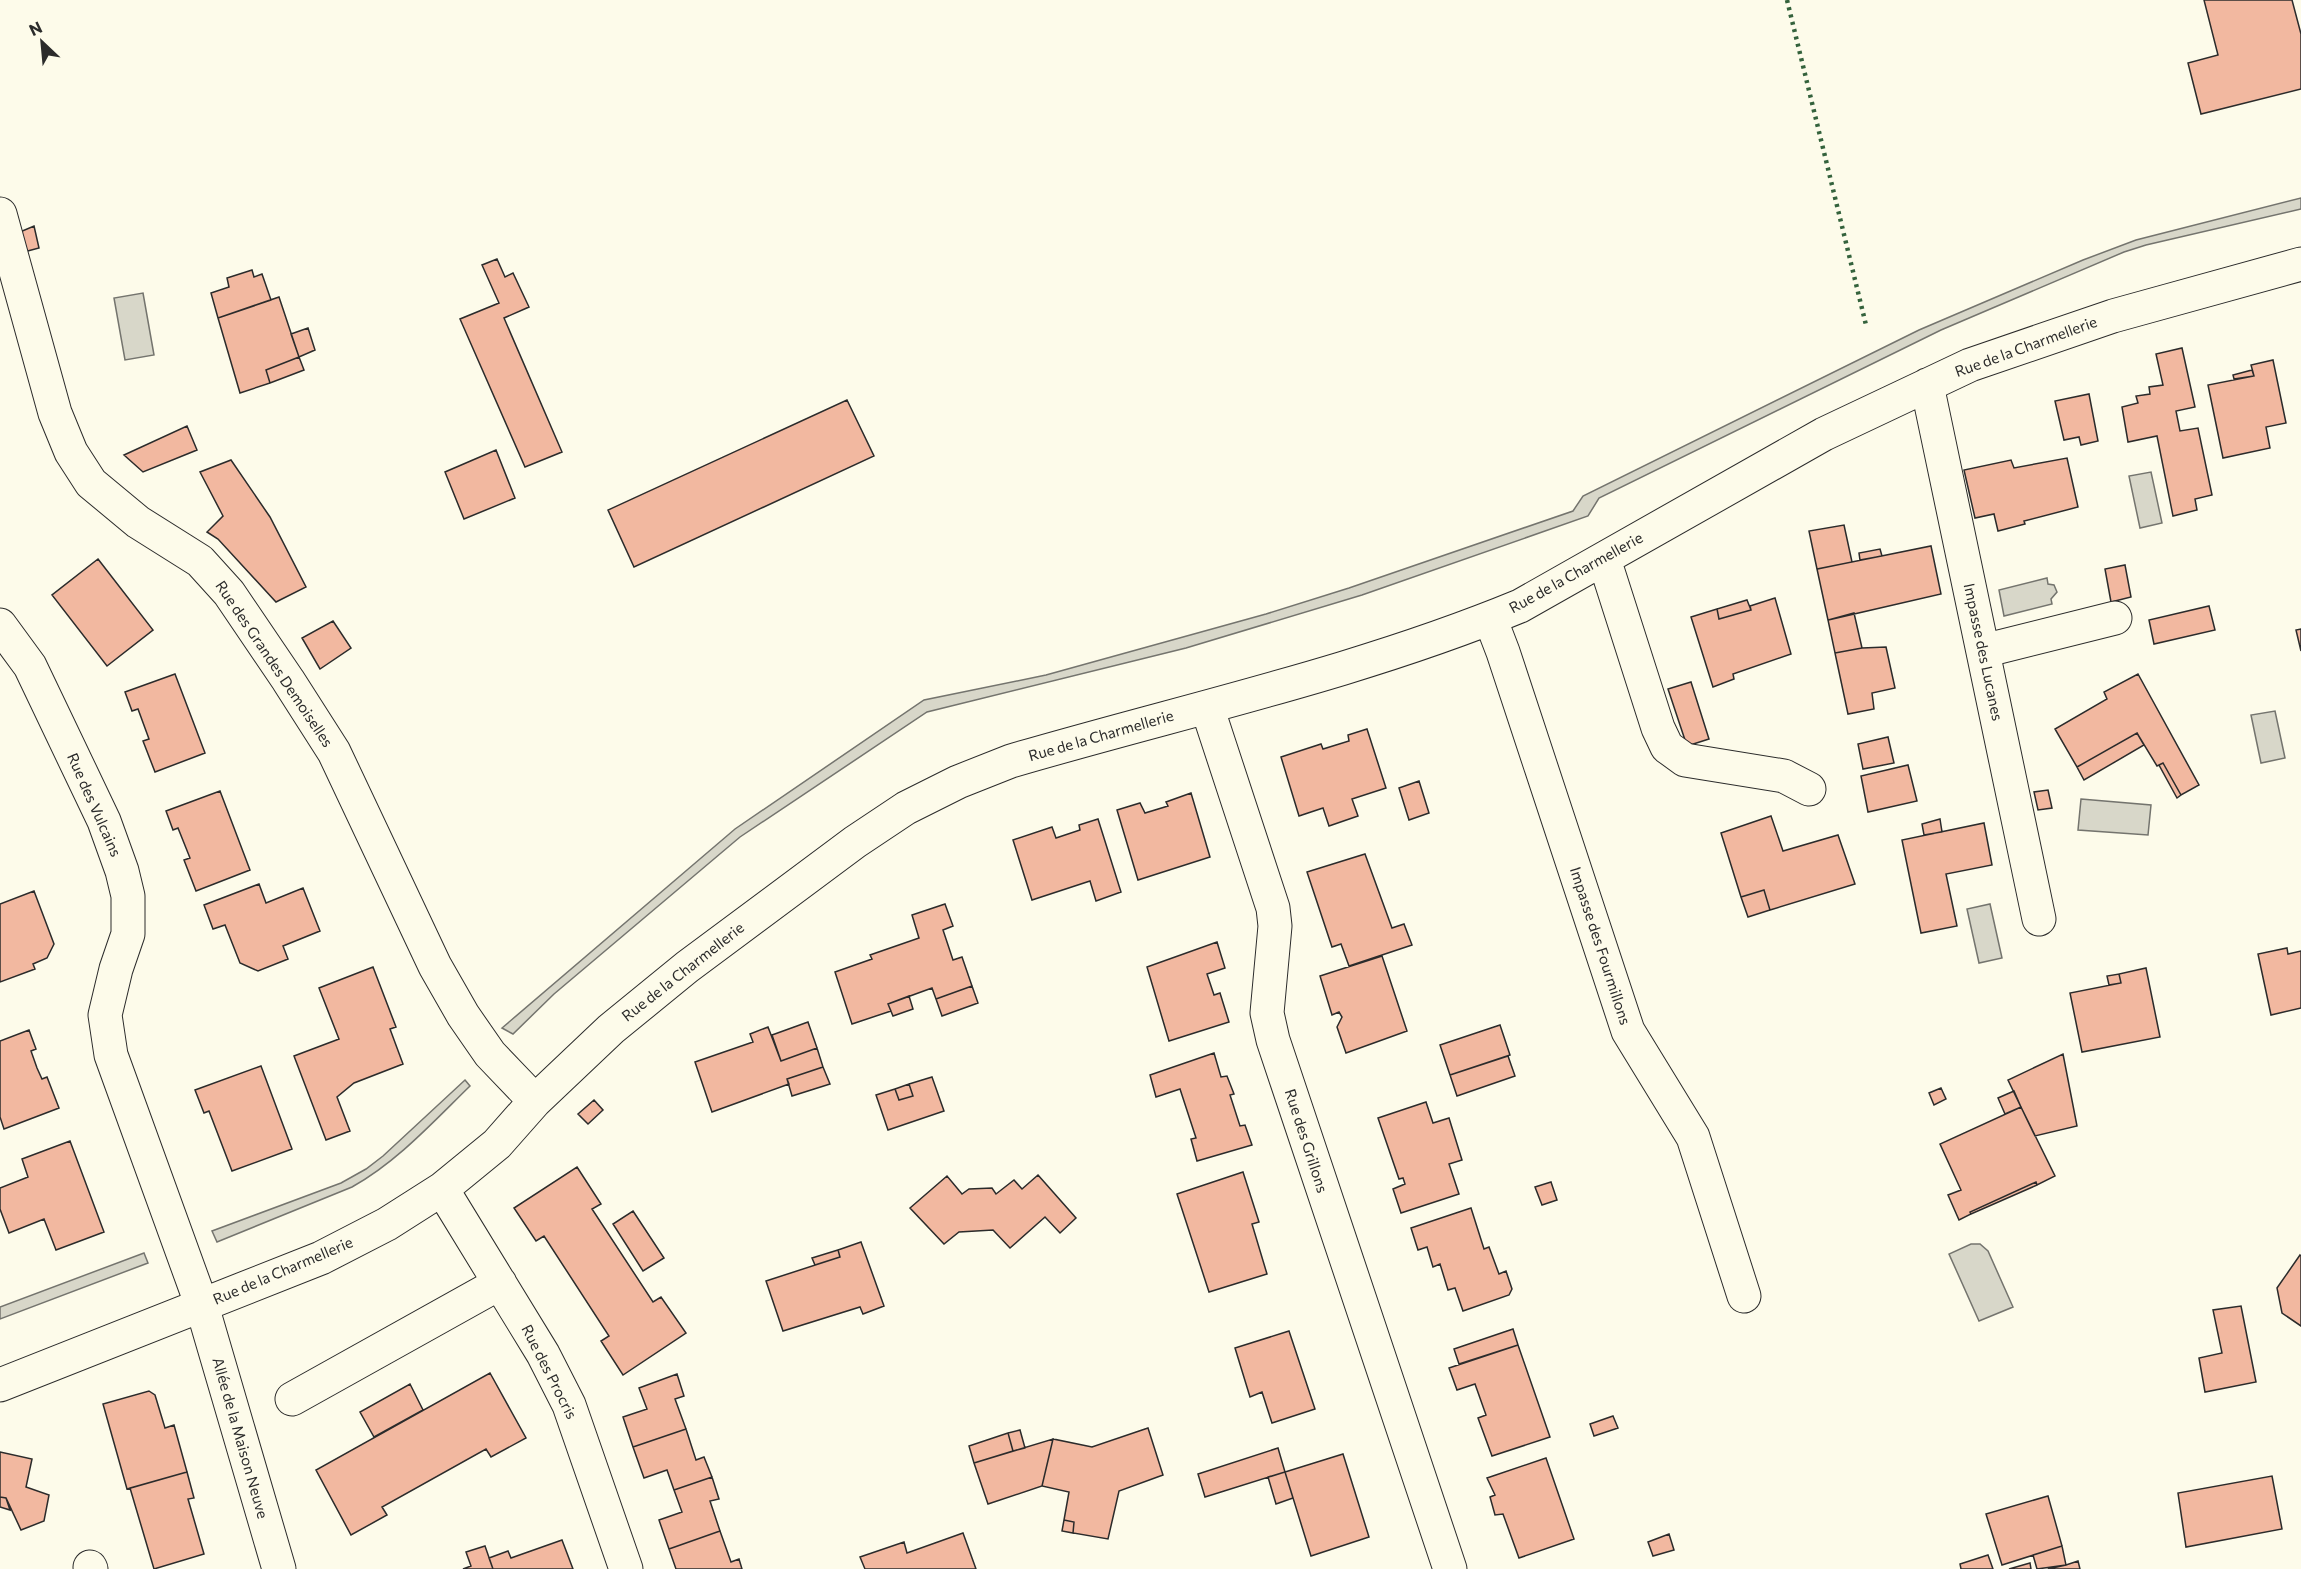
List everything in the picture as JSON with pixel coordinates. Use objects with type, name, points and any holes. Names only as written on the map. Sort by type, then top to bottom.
[{"type":"street","name":"Rue des Grandes Demoiselles","points":[[0,214],[55,413],[71,452],[91,483],[138,522],[200,561],[229,593],[334,752],[435,966],[463,1015],[490,1054],[535,1101]]},
{"type":"street","name":"Rue de la Charmellerie","points":[[0,1385],[321,1258],[387,1224],[442,1189],[497,1144],[535,1101],[611,1029],[687,967],[855,842],[906,808],[958,782],[1011,761],[1350,667],[1490,618],[1520,606],[1824,434],[1970,365],[2113,316],[2301,264]]},
{"type":"street","name":"Impasse des Lucanes","points":[[1927,385],[2038,919]]},
{"type":"street","points":[[1604,559],[1658,728],[1667,747],[1685,760],[1784,776],[1809,789]]},
{"type":"street","name":"Impasse des Fourmillons","points":[[1490,618],[1628,1031],[1694,1137],[1744,1296]]},
{"type":"street","points":[[1983,651],[2115,618]]},
{"type":"street","name":"Rue des Vulcains","points":[[0,625],[30,666],[104,821],[122,871],[128,896],[128,934],[105,1015],[111,1055],[202,1306]]},
{"type":"street","name":"Rue des Grillons","points":[[1206,707],[1273,908],[1275,926],[1267,1013],[1273,1041],[1450,1569]]},
{"type":"street","name":"Rue des Procris","points":[[442,1189],[543,1354],[569,1405],[626,1569]]},
{"type":"street","points":[[292,1400],[500,1283]]},
{"type":"street","name":"Allée de la Maison Neuve","points":[[202,1306],[279,1569]]},
{"type":"shaded area","points":[[2301,198],[2301,209],[2124,252],[1941,330],[1599,498],[1588,516],[1362,595],[1186,648],[927,712],[740,837],[554,994],[513,1034],[502,1028],[735,829],[924,700],[1046,675],[1266,614],[1573,511],[1583,496],[1919,330],[2083,260],[2136,240]]},
{"type":"shaded area","points":[[143,293],[154,355],[125,360],[114,298]]},
{"type":"shaded area","points":[[2151,472],[2162,523],[2140,528],[2129,476]]},
{"type":"shaded area","points":[[2047,578],[2048,584],[2054,585],[2057,592],[2051,599],[2052,604],[2004,616],[1999,590]]},
{"type":"shaded area","points":[[2275,711],[2285,758],[2261,763],[2251,715]]},
{"type":"shaded area","points":[[2081,799],[2151,805],[2148,835],[2078,830]]},
{"type":"shaded area","points":[[1990,904],[2002,958],[1979,963],[1967,909]]},
{"type":"shaded area","points":[[465,1080],[470,1086],[414,1141],[368,1177],[352,1187],[217,1242],[212,1231],[341,1183],[366,1169]]},
{"type":"shaded area","points":[[1971,1244],[1980,1244],[1988,1251],[2013,1307],[1979,1321],[1949,1254]]},
{"type":"shaded area","points":[[144,1253],[148,1263],[0,1319],[0,1307]]},
{"type":"building","points":[[2204,0],[2292,0],[2301,34],[2301,89],[2201,114],[2188,63],[2218,55]]},
{"type":"building","points":[[34,226],[39,248],[20,253],[13,235]]},
{"type":"building","points":[[497,259],[505,277],[513,273],[529,307],[504,318],[562,452],[525,467],[460,319],[499,303],[482,265]]},
{"type":"building","points":[[252,270],[254,277],[262,274],[271,300],[218,318],[211,293],[229,287],[227,278]]},
{"type":"building","points":[[279,297],[299,357],[266,370],[270,383],[240,393],[218,318]]},
{"type":"building","points":[[308,328],[315,350],[299,357],[291,334]]},
{"type":"building","points":[[2182,348],[2195,407],[2176,411],[2180,431],[2198,428],[2212,495],[2195,499],[2197,510],[2173,516],[2157,436],[2128,442],[2122,407],[2138,403],[2136,396],[2150,394],[2149,387],[2163,385],[2156,354]]},
{"type":"building","points":[[299,357],[304,370],[270,383],[266,370]]},
{"type":"building","points":[[2273,360],[2286,423],[2266,427],[2270,448],[2223,458],[2208,385],[2254,376],[2251,365]]},
{"type":"building","points":[[2252,370],[2254,376],[2234,379],[2233,375]]},
{"type":"building","points":[[2089,394],[2098,441],[2081,445],[2079,437],[2064,440],[2055,401]]},
{"type":"building","points":[[847,400],[874,456],[634,567],[608,510]]},
{"type":"building","points":[[187,426],[197,450],[143,472],[124,455]]},
{"type":"building","points":[[496,450],[515,498],[464,519],[445,472]]},
{"type":"building","points":[[2067,458],[2078,507],[2024,521],[2025,524],[1998,531],[1994,514],[1975,518],[1964,470],[2011,460],[2014,468]]},
{"type":"building","points":[[231,460],[270,517],[306,587],[276,602],[218,539],[207,532],[223,516],[200,472]]},
{"type":"building","points":[[1844,525],[1852,562],[1817,569],[1809,531]]},
{"type":"building","points":[[1931,546],[1941,594],[1828,620],[1817,569]]},
{"type":"building","points":[[1880,549],[1882,556],[1860,560],[1859,553]]},
{"type":"building","points":[[98,559],[153,630],[107,666],[52,595]]},
{"type":"building","points":[[2125,565],[2131,597],[2111,602],[2105,569]]},
{"type":"building","points":[[1775,598],[1791,654],[1733,674],[1734,679],[1713,687],[1691,617],[1717,609],[1719,619],[1751,610],[1750,606]]},
{"type":"building","points":[[1747,600],[1751,610],[1719,619],[1717,609]]},
{"type":"building","points":[[2209,606],[2215,630],[2154,644],[2149,620]]},
{"type":"building","points":[[1854,613],[1862,648],[1835,653],[1828,620]]},
{"type":"building","points":[[333,621],[351,648],[320,669],[302,638]]},
{"type":"building","points":[[2301,629],[2301,651],[2296,630]]},
{"type":"building","points":[[1886,647],[1895,688],[1872,693],[1874,709],[1848,714],[1835,653],[1862,648]]},
{"type":"building","points":[[175,674],[205,753],[155,772],[143,741],[149,739],[138,709],[132,711],[125,692]]},
{"type":"building","points":[[2138,674],[2199,785],[2181,795],[2163,763],[2157,766],[2137,733],[2077,767],[2055,729],[2107,699],[2104,692]]},
{"type":"building","points":[[1691,682],[1709,739],[1687,746],[1668,689]]},
{"type":"building","points":[[1367,729],[1386,788],[1352,799],[1358,816],[1329,826],[1323,808],[1299,816],[1281,757],[1321,744],[1323,749],[1349,741],[1348,735]]},
{"type":"building","points":[[2137,733],[2144,745],[2084,780],[2077,767]]},
{"type":"building","points":[[1888,737],[1894,763],[1863,769],[1858,744]]},
{"type":"building","points":[[2163,763],[2181,795],[2177,798],[2159,765]]},
{"type":"building","points":[[1908,765],[1917,801],[1868,812],[1861,776]]},
{"type":"building","points":[[1419,781],[1429,813],[1409,820],[1399,788]]},
{"type":"building","points":[[2048,790],[2052,808],[2038,810],[2034,792]]},
{"type":"building","points":[[220,791],[250,870],[196,891],[184,860],[190,858],[178,828],[173,830],[166,811]]},
{"type":"building","points":[[1191,793],[1210,857],[1138,880],[1117,810],[1140,803],[1145,813],[1168,806],[1166,802]]},
{"type":"building","points":[[1771,816],[1783,851],[1838,835],[1855,884],[1770,910],[1764,890],[1741,897],[1721,833]]},
{"type":"building","points":[[1098,819],[1121,892],[1096,901],[1090,881],[1032,900],[1013,840],[1052,827],[1056,838],[1080,830],[1079,825]]},
{"type":"building","points":[[1940,819],[1942,832],[1924,835],[1922,824]]},
{"type":"building","points":[[1984,823],[1992,865],[1946,874],[1957,926],[1921,933],[1902,840]]},
{"type":"building","points":[[1365,854],[1392,928],[1404,924],[1412,945],[1349,966],[1341,944],[1332,947],[1307,872]]},
{"type":"building","points":[[259,884],[266,903],[303,888],[320,931],[283,946],[288,959],[258,971],[240,963],[225,925],[213,929],[204,905]]},
{"type":"building","points":[[1764,890],[1770,910],[1748,917],[1741,897]]},
{"type":"building","points":[[34,891],[54,944],[47,958],[33,964],[35,969],[0,982],[0,904]]},
{"type":"building","points":[[945,904],[953,926],[943,930],[953,960],[962,957],[972,986],[936,999],[932,988],[888,1004],[891,1011],[852,1024],[835,972],[872,959],[870,955],[919,938],[912,915]]},
{"type":"building","points":[[1217,942],[1225,968],[1207,974],[1214,995],[1220,993],[1229,1022],[1169,1041],[1147,967]]},
{"type":"building","points":[[2287,948],[2288,954],[2301,951],[2301,1008],[2271,1015],[2258,954]]},
{"type":"building","points":[[1382,956],[1407,1031],[1346,1053],[1337,1027],[1342,1017],[1339,1012],[1332,1015],[1320,976]]},
{"type":"building","points":[[373,967],[396,1027],[390,1029],[403,1064],[354,1083],[337,1097],[350,1131],[326,1140],[294,1056],[339,1039],[319,988]]},
{"type":"building","points":[[2146,968],[2160,1037],[2082,1052],[2070,993],[2121,983],[2119,974]]},
{"type":"building","points":[[2119,974],[2121,983],[2109,985],[2107,976]]},
{"type":"building","points":[[972,986],[978,1003],[942,1016],[936,999]]},
{"type":"building","points":[[909,996],[913,1009],[893,1016],[888,1004]]},
{"type":"building","points":[[808,1022],[817,1048],[781,1061],[772,1035]]},
{"type":"building","points":[[1500,1025],[1510,1055],[1450,1075],[1440,1045]]},
{"type":"building","points":[[768,1027],[781,1061],[817,1048],[823,1067],[787,1079],[789,1084],[712,1112],[695,1062],[753,1042],[750,1034]]},
{"type":"building","points":[[29,1030],[36,1049],[31,1051],[37,1068],[42,1079],[47,1077],[59,1108],[4,1129],[0,1117],[0,1041]]},
{"type":"building","points":[[1214,1053],[1221,1077],[1227,1076],[1234,1094],[1230,1095],[1240,1126],[1245,1125],[1252,1145],[1197,1161],[1191,1139],[1196,1138],[1180,1089],[1156,1097],[1150,1075]]},
{"type":"building","points":[[2063,1054],[2077,1126],[2035,1136],[2008,1080]]},
{"type":"building","points":[[1508,1056],[1515,1076],[1457,1096],[1450,1075]]},
{"type":"building","points":[[261,1066],[292,1149],[232,1171],[209,1111],[204,1113],[195,1090]]},
{"type":"building","points":[[823,1067],[830,1084],[792,1096],[787,1079]]},
{"type":"building","points":[[932,1077],[944,1111],[888,1130],[876,1095],[895,1089],[899,1100],[913,1096],[909,1084]]},
{"type":"building","points":[[909,1084],[913,1096],[899,1100],[895,1089]]},
{"type":"building","points":[[1941,1088],[1946,1099],[1934,1105],[1929,1093]]},
{"type":"building","points":[[2014,1091],[2021,1107],[2005,1114],[1998,1098]]},
{"type":"building","points":[[594,1100],[603,1110],[588,1124],[578,1114]]},
{"type":"building","points":[[1426,1102],[1433,1123],[1449,1118],[1462,1160],[1449,1164],[1459,1194],[1401,1213],[1393,1189],[1405,1184],[1403,1178],[1399,1179],[1378,1118]]},
{"type":"building","points":[[2021,1107],[2055,1176],[2037,1185],[2036,1182],[1970,1212],[1971,1214],[1959,1220],[1948,1195],[1961,1190],[1940,1144]]},
{"type":"building","points":[[70,1141],[104,1232],[56,1250],[44,1219],[9,1233],[0,1209],[0,1188],[28,1177],[22,1159]]},
{"type":"building","points":[[577,1167],[601,1204],[592,1209],[653,1302],[661,1297],[686,1333],[623,1375],[601,1341],[609,1336],[544,1236],[536,1241],[514,1208]]},
{"type":"building","points":[[1243,1172],[1259,1222],[1252,1224],[1267,1274],[1209,1292],[1177,1194]]},
{"type":"building","points":[[1038,1175],[1076,1218],[1060,1233],[1045,1217],[1010,1248],[993,1230],[959,1232],[944,1244],[910,1208],[947,1176],[962,1194],[969,1189],[992,1188],[996,1194],[1014,1180],[1022,1189]]},
{"type":"building","points":[[1551,1182],[1557,1200],[1542,1205],[1535,1187]]},
{"type":"building","points":[[2036,1182],[2037,1185],[1971,1214],[1970,1212]]},
{"type":"building","points":[[1471,1208],[1484,1249],[1489,1247],[1499,1274],[1506,1271],[1512,1289],[1509,1295],[1463,1311],[1455,1288],[1448,1290],[1440,1264],[1433,1267],[1427,1247],[1418,1250],[1411,1228]]},
{"type":"building","points":[[633,1211],[664,1258],[643,1271],[613,1224]]},
{"type":"building","points":[[861,1242],[884,1306],[863,1314],[860,1307],[783,1331],[766,1281],[840,1257],[838,1250]]},
{"type":"building","points":[[838,1250],[840,1257],[815,1265],[812,1258]]},
{"type":"building","points":[[2300,1255],[2301,1326],[2282,1313],[2277,1288]]},
{"type":"building","points":[[2241,1306],[2256,1382],[2205,1392],[2199,1358],[2222,1353],[2213,1310]]},
{"type":"building","points":[[1513,1329],[1518,1345],[1459,1364],[1454,1349]]},
{"type":"building","points":[[1289,1331],[1315,1409],[1272,1423],[1262,1392],[1250,1397],[1235,1348]]},
{"type":"building","points":[[1518,1345],[1550,1437],[1492,1456],[1478,1418],[1486,1415],[1475,1384],[1457,1390],[1449,1368]]},
{"type":"building","points":[[490,1373],[526,1438],[491,1457],[486,1449],[382,1507],[387,1515],[351,1535],[316,1470]]},
{"type":"building","points":[[677,1374],[684,1396],[675,1399],[686,1429],[633,1447],[623,1417],[647,1409],[639,1388]]},
{"type":"building","points":[[410,1384],[423,1410],[374,1437],[360,1412]]},
{"type":"building","points":[[149,1391],[155,1395],[165,1428],[174,1425],[187,1472],[127,1489],[103,1404]]},
{"type":"building","points":[[1613,1416],[1618,1428],[1594,1436],[1590,1424]]},
{"type":"building","points":[[1148,1428],[1163,1475],[1119,1491],[1108,1539],[1073,1533],[1074,1522],[1064,1520],[1069,1492],[1042,1486],[1053,1439],[1092,1447]]},
{"type":"building","points":[[686,1429],[696,1460],[704,1457],[712,1477],[674,1490],[667,1470],[644,1478],[633,1447]]},
{"type":"building","points":[[1020,1430],[1025,1448],[1013,1451],[1008,1433]]},
{"type":"building","points":[[1008,1433],[1013,1451],[974,1463],[969,1446]]},
{"type":"building","points":[[1053,1439],[1042,1486],[988,1504],[974,1463]]},
{"type":"building","points":[[1278,1448],[1285,1472],[1205,1497],[1198,1474]]},
{"type":"building","points":[[0,1452],[32,1459],[26,1487],[49,1495],[44,1521],[21,1530],[6,1498],[0,1497]]},
{"type":"building","points":[[1343,1454],[1369,1537],[1311,1556],[1285,1472]]},
{"type":"building","points":[[1546,1458],[1574,1539],[1519,1558],[1503,1514],[1495,1515],[1490,1497],[1495,1495],[1487,1478]]},
{"type":"building","points":[[187,1472],[194,1498],[188,1499],[204,1554],[154,1569],[130,1488]]},
{"type":"building","points":[[1285,1472],[1293,1498],[1276,1504],[1268,1477]]},
{"type":"building","points":[[2272,1476],[2282,1529],[2186,1547],[2178,1493]]},
{"type":"building","points":[[712,1477],[719,1499],[710,1501],[720,1531],[669,1549],[659,1520],[682,1512],[674,1490]]},
{"type":"building","points":[[2048,1496],[2062,1546],[2002,1565],[1986,1514]]},
{"type":"building","points":[[0,1497],[6,1498],[10,1510],[0,1507]]},
{"type":"building","points":[[1064,1520],[1074,1522],[1073,1533],[1062,1531]]},
{"type":"building","points":[[720,1531],[731,1562],[739,1559],[742,1569],[676,1569],[669,1549]]},
{"type":"building","points":[[963,1533],[976,1569],[865,1569],[860,1557],[904,1542],[907,1553]]},
{"type":"building","points":[[1669,1534],[1674,1550],[1653,1556],[1648,1542]]},
{"type":"building","points":[[562,1540],[573,1569],[493,1569],[489,1558],[508,1551],[511,1558]]},
{"type":"building","points":[[485,1546],[493,1569],[463,1569],[471,1566],[466,1552]]},
{"type":"building","points":[[2062,1546],[2066,1565],[2037,1569],[2033,1555]]},
{"type":"building","points":[[1988,1555],[1993,1569],[1961,1569],[1960,1564]]},
{"type":"building","points":[[2078,1561],[2080,1569],[2048,1569],[2066,1565]]},
{"type":"building","points":[[2030,1563],[2031,1569],[2009,1569]]},
{"type":"hedge","points":[[1787,0],[1866,325]]}]
